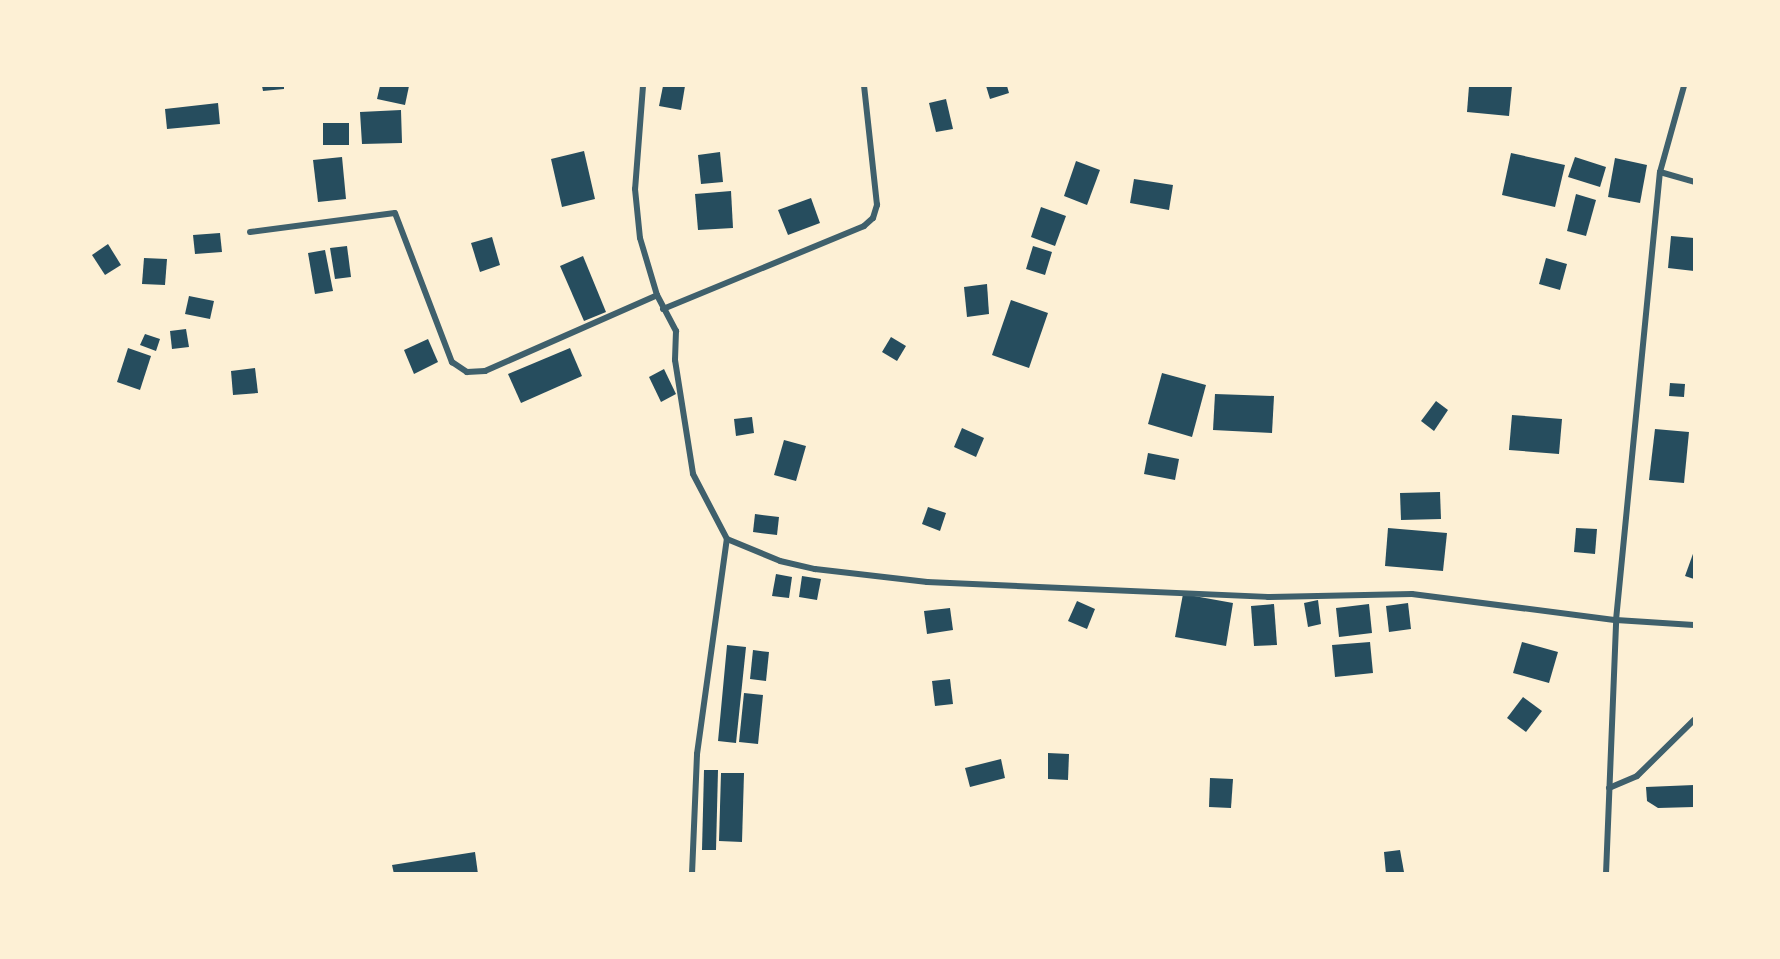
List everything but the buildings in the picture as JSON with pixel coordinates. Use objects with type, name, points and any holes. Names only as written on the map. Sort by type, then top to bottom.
[{"type":"street","points":[[643,86],[635,189],[640,238],[657,295],[675,331],[675,360],[693,474],[727,539],[697,754],[692,873]]},
{"type":"street","points":[[663,309],[864,226],[873,218],[877,205],[864,86]]},
{"type":"street","points":[[1606,873],[1616,620],[1660,172],[1684,86]]},
{"type":"street","points":[[1660,172],[1695,182]]},
{"type":"street","points":[[250,232],[395,213],[452,362],[466,372],[485,371],[657,295]]},
{"type":"street","points":[[727,539],[780,561],[815,569],[927,582],[1268,597],[1412,594],[1616,620],[1695,625]]},
{"type":"street","points":[[1609,788],[1637,776],[1695,720]]}]
